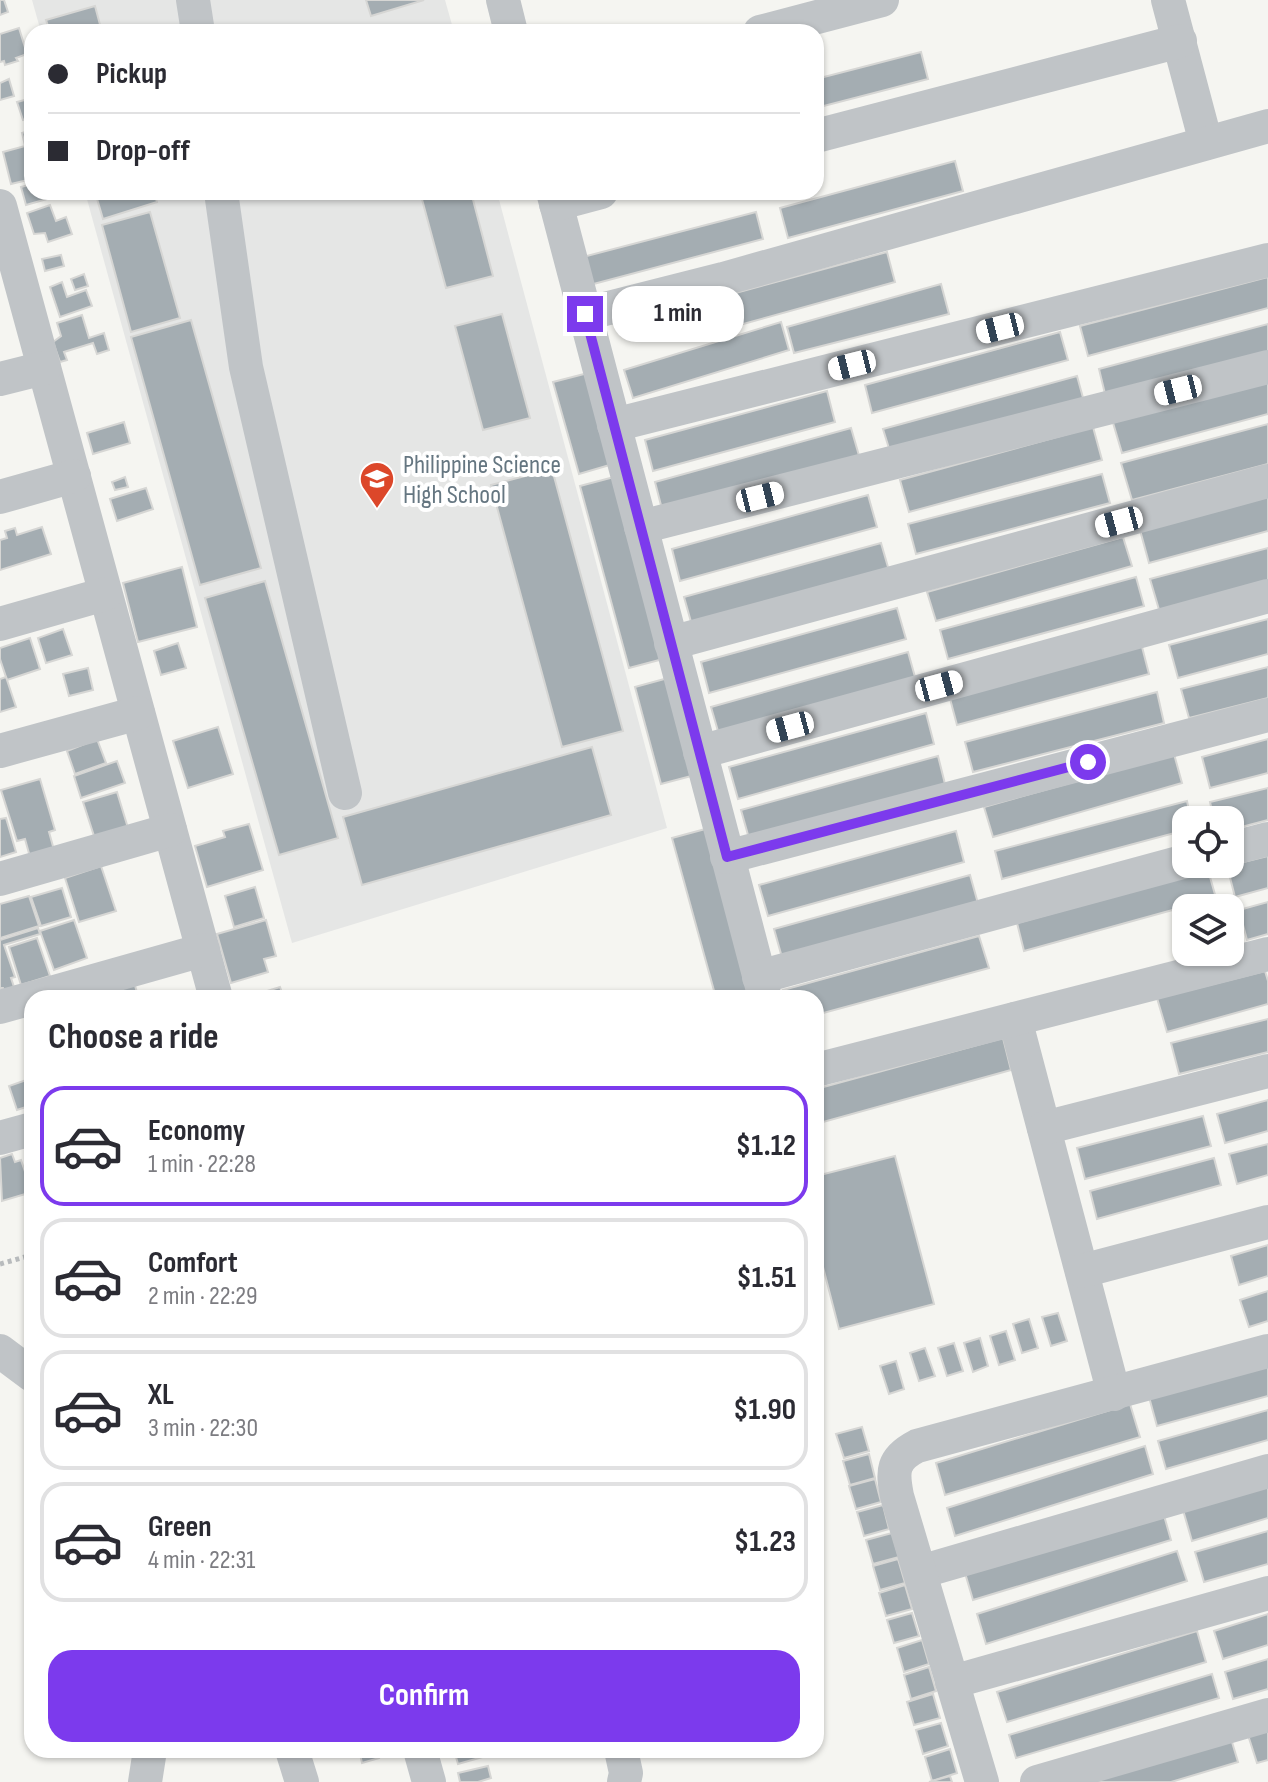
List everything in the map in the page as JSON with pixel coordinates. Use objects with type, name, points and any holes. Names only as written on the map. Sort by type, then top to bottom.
[{"type":"street","points":[[193,0],[197,24]]},
{"type":"street","points":[[503,0],[509,24]]},
{"type":"street","points":[[790,24],[882,0]]},
{"type":"street","points":[[1168,0],[1206,143]]},
{"type":"street","points":[[824,134],[1180,41]]},
{"type":"street","points":[[585,314],[723,279],[1268,126]]},
{"type":"street","points":[[222,200],[246,367],[345,793]]},
{"type":"street","points":[[555,200],[762,987],[1172,865]]},
{"type":"street","points":[[0,206],[5,246],[44,368],[214,990]]},
{"type":"street","points":[[614,425],[1268,260]]},
{"type":"street","points":[[641,527],[1268,367]]},
{"type":"street","points":[[0,379],[44,368]]},
{"type":"street","points":[[0,497],[74,476]]},
{"type":"street","points":[[671,643],[1268,481]]},
{"type":"street","points":[[0,624],[105,594]]},
{"type":"street","points":[[700,752],[1268,596]]},
{"type":"street","points":[[0,751],[138,713]]},
{"type":"street","points":[[727,857],[1268,715]]},
{"type":"street","points":[[0,879],[170,830]]},
{"type":"street","points":[[1244,845],[1268,839]]},
{"type":"street","points":[[61,990],[203,950]]},
{"type":"street","points":[[824,1068],[1268,954]]},
{"type":"street","points":[[0,1007],[24,1000]]},
{"type":"street","points":[[1015,1019],[1114,1394]]},
{"type":"street","points":[[1044,1128],[1268,1071]]},
{"type":"street","points":[[0,1138],[24,1131]]},
{"type":"street","points":[[1082,1271],[1268,1222]]},
{"type":"street","points":[[0,1351],[24,1369]]},
{"type":"street","points":[[982,1782],[893,1477],[897,1463],[904,1453],[917,1446],[1268,1351]]},
{"type":"street","points":[[920,1572],[1268,1471]]},
{"type":"street","points":[[952,1682],[1268,1593]]},
{"type":"street","points":[[1037,1782],[1268,1715]]},
{"type":"street","points":[[145,1782],[149,1758]]},
{"type":"street","points":[[294,1758],[302,1782]]},
{"type":"street","points":[[422,1758],[429,1782]]},
{"type":"street","points":[[623,1758],[626,1773],[624,1782]]},
{"type":"path","points":[[0,1264],[24,1257]]},
{"type":"shaded area","points":[[32,0],[445,0],[452,24],[39,24]]},
{"type":"shaded area","name":"Philippine Science High School","points":[[87,200],[499,200],[667,828],[292,943]]},
{"type":"building","points":[[0,0],[4,0],[8,12],[0,15]]},
{"type":"building","points":[[366,0],[424,0],[371,16]]},
{"type":"building","points":[[95,6],[100,24],[47,24],[46,20]]},
{"type":"building","points":[[19,28],[24,55],[16,58],[18,61],[5,65],[4,61],[0,62],[0,34]]},
{"type":"building","points":[[921,52],[928,79],[824,106],[824,77]]},
{"type":"building","points":[[9,79],[14,96],[0,100],[0,83]]},
{"type":"building","points":[[24,100],[24,120],[23,120],[17,102]]},
{"type":"building","points":[[24,146],[24,181],[11,184],[3,152]]},
{"type":"building","points":[[955,161],[963,191],[788,238],[780,208],[810,200],[824,200],[824,196]]},
{"type":"building","points":[[25,200],[44,200],[26,205]]},
{"type":"building","points":[[97,200],[156,200],[157,202],[103,219]]},
{"type":"building","points":[[422,200],[473,200],[493,276],[446,288]]},
{"type":"building","points":[[50,205],[56,221],[66,217],[72,234],[48,242],[45,233],[34,234],[27,213]]},
{"type":"building","points":[[150,212],[180,318],[131,332],[102,225]]},
{"type":"building","points":[[756,212],[763,239],[586,286],[579,258]]},
{"type":"building","points":[[887,252],[895,282],[736,326],[728,295]]},
{"type":"building","points":[[61,255],[64,266],[45,271],[42,259]]},
{"type":"building","points":[[84,274],[88,286],[75,290],[71,279]]},
{"type":"building","points":[[1268,277],[1268,308],[1088,356],[1080,326]]},
{"type":"building","points":[[62,282],[67,297],[86,290],[92,306],[60,317],[50,287]]},
{"type":"building","points":[[941,284],[949,314],[794,353],[787,327]]},
{"type":"building","points":[[502,314],[530,418],[483,430],[455,326]]},
{"type":"building","points":[[82,315],[89,338],[104,333],[109,350],[97,354],[93,343],[64,352],[67,360],[60,362],[53,342],[61,336],[57,323]]},
{"type":"building","points":[[191,320],[261,568],[200,585],[131,337]]},
{"type":"building","points":[[781,322],[789,350],[633,398],[624,370]]},
{"type":"building","points":[[1268,324],[1268,355],[1106,398],[1099,369]]},
{"type":"building","points":[[1060,332],[1068,360],[872,413],[865,385]]},
{"type":"building","points":[[588,373],[613,464],[579,474],[553,382]]},
{"type":"building","points":[[1268,374],[1268,414],[1122,453],[1111,416]]},
{"type":"building","points":[[1077,376],[1085,405],[892,458],[883,429]]},
{"type":"building","points":[[827,391],[835,422],[653,471],[645,440]]},
{"type":"building","points":[[124,422],[130,443],[93,454],[87,433]]},
{"type":"building","points":[[1268,424],[1268,464],[1132,500],[1121,463]]},
{"type":"building","points":[[1093,427],[1102,460],[909,512],[900,480]]},
{"type":"building","points":[[851,428],[860,459],[663,513],[655,482]]},
{"type":"building","points":[[552,469],[623,731],[562,747],[491,485]]},
{"type":"building","points":[[1102,474],[1110,503],[916,554],[908,524]]},
{"type":"building","points":[[125,477],[128,487],[115,490],[112,482]]},
{"type":"building","points":[[614,477],[663,659],[629,668],[580,486]]},
{"type":"building","points":[[146,488],[153,509],[117,521],[110,499]]},
{"type":"building","points":[[868,495],[877,527],[680,581],[672,549]]},
{"type":"building","points":[[1268,496],[1268,531],[1149,563],[1140,530]]},
{"type":"building","points":[[42,527],[51,554],[0,570],[0,540],[7,538],[5,531],[15,528],[17,535]]},
{"type":"building","points":[[1123,537],[1132,566],[936,621],[927,592]]},
{"type":"building","points":[[881,543],[890,574],[693,629],[684,597]]},
{"type":"building","points":[[1268,548],[1268,584],[1160,613],[1150,579]]},
{"type":"building","points":[[182,567],[197,627],[138,642],[123,583]]},
{"type":"building","points":[[1136,577],[1144,606],[948,659],[940,630]]},
{"type":"building","points":[[265,581],[338,838],[279,855],[205,598]]},
{"type":"building","points":[[897,608],[906,639],[709,693],[701,662]]},
{"type":"building","points":[[1268,619],[1268,654],[1178,678],[1169,645]]},
{"type":"building","points":[[63,629],[72,655],[46,663],[38,638]]},
{"type":"building","points":[[30,638],[40,669],[7,680],[0,648]]},
{"type":"building","points":[[178,643],[186,668],[161,675],[154,651]]},
{"type":"building","points":[[1141,643],[1149,674],[957,725],[949,695]]},
{"type":"building","points":[[908,652],[917,684],[720,738],[711,707]]},
{"type":"building","points":[[1268,667],[1268,698],[1189,718],[1181,689]]},
{"type":"building","points":[[88,668],[93,690],[69,696],[63,674]]},
{"type":"building","points":[[6,677],[16,707],[0,712],[0,679]]},
{"type":"building","points":[[668,678],[695,775],[661,784],[635,687]]},
{"type":"building","points":[[1157,692],[1164,723],[973,772],[965,742]]},
{"type":"building","points":[[926,713],[934,744],[738,799],[729,767]]},
{"type":"building","points":[[218,727],[233,774],[188,788],[173,741]]},
{"type":"building","points":[[97,739],[106,763],[75,774],[67,751]]},
{"type":"building","points":[[1268,739],[1268,773],[1210,788],[1202,757]]},
{"type":"building","points":[[592,747],[611,815],[362,885],[343,817]]},
{"type":"building","points":[[1174,754],[1182,783],[993,837],[984,807]]},
{"type":"building","points":[[938,756],[946,788],[750,842],[741,810]]},
{"type":"building","points":[[117,761],[125,783],[81,798],[74,776]]},
{"type":"building","points":[[40,779],[55,830],[49,832],[54,850],[30,857],[25,839],[17,841],[1,790]]},
{"type":"building","points":[[1268,788],[1268,820],[1244,826],[1244,806],[1211,806],[1210,802]]},
{"type":"building","points":[[117,792],[128,828],[95,839],[83,802]]},
{"type":"building","points":[[1187,801],[1188,806],[1172,806],[1172,834],[1002,879],[995,851]]},
{"type":"building","points":[[6,818],[16,852],[0,857],[0,819]]},
{"type":"building","points":[[249,824],[263,870],[207,887],[195,846],[225,837],[223,831]]},
{"type":"building","points":[[709,828],[753,990],[714,990],[672,838]]},
{"type":"building","points":[[956,831],[964,862],[768,916],[759,885]]},
{"type":"building","points":[[1268,856],[1268,888],[1234,894],[1230,878],[1244,878],[1244,862]]},
{"type":"building","points":[[101,866],[116,911],[79,922],[65,878]]},
{"type":"building","points":[[970,875],[979,907],[783,961],[774,929]]},
{"type":"building","points":[[1179,878],[1210,878],[1215,894],[1172,894],[1172,910],[1024,951],[1017,923]]},
{"type":"building","points":[[255,887],[264,918],[234,927],[225,896]]},
{"type":"building","points":[[62,888],[71,917],[41,926],[31,897]]},
{"type":"building","points":[[29,896],[39,926],[0,938],[0,904]]},
{"type":"building","points":[[1268,902],[1268,934],[1247,940],[1244,909]]},
{"type":"building","points":[[74,920],[87,958],[54,970],[40,931]]},
{"type":"building","points":[[266,920],[276,956],[264,959],[268,972],[231,983],[217,934]]},
{"type":"building","points":[[38,928],[40,934],[4,945],[15,977],[11,978],[15,990],[5,993],[0,988],[0,940]]},
{"type":"building","points":[[979,936],[989,968],[824,1013],[824,990],[783,990]]},
{"type":"building","points":[[37,938],[50,976],[21,985],[9,947]]},
{"type":"building","points":[[1265,971],[1268,1004],[1167,1032],[1157,998]]},
{"type":"building","points":[[134,982],[136,990],[115,990]]},
{"type":"building","points":[[1268,1019],[1268,1052],[1179,1074],[1171,1043]]},
{"type":"building","points":[[1003,1038],[1011,1070],[824,1122],[824,1087]]},
{"type":"building","points":[[24,1081],[24,1108],[17,1110],[9,1086]]},
{"type":"building","points":[[1268,1100],[1268,1131],[1225,1143],[1217,1114]]},
{"type":"building","points":[[1203,1116],[1211,1146],[1085,1179],[1077,1148]]},
{"type":"building","points":[[1268,1144],[1268,1175],[1237,1184],[1229,1154]]},
{"type":"building","points":[[12,1154],[15,1162],[21,1160],[24,1194],[2,1201],[0,1158]]},
{"type":"building","points":[[895,1156],[934,1304],[839,1329],[824,1271],[824,1174]]},
{"type":"building","points":[[1214,1158],[1221,1185],[1097,1219],[1090,1191]]},
{"type":"building","points":[[1268,1245],[1268,1276],[1239,1285],[1231,1256]]},
{"type":"building","points":[[1268,1291],[1268,1321],[1249,1327],[1240,1300]]},
{"type":"building","points":[[1058,1313],[1067,1341],[1051,1346],[1042,1317]]},
{"type":"building","points":[[1029,1319],[1038,1348],[1022,1353],[1013,1324]]},
{"type":"building","points":[[1006,1331],[1015,1360],[999,1365],[990,1336]]},
{"type":"building","points":[[980,1338],[988,1366],[973,1372],[964,1343]]},
{"type":"building","points":[[954,1343],[963,1371],[947,1376],[938,1348]]},
{"type":"building","points":[[925,1348],[935,1376],[919,1381],[910,1353]]},
{"type":"building","points":[[896,1361],[904,1389],[889,1394],[880,1366]]},
{"type":"building","points":[[1268,1364],[1268,1396],[1157,1426],[1149,1397]]},
{"type":"building","points":[[1130,1404],[1140,1437],[945,1495],[936,1463]]},
{"type":"building","points":[[1268,1410],[1268,1440],[1166,1469],[1158,1441]]},
{"type":"building","points":[[862,1427],[869,1451],[844,1458],[836,1434]]},
{"type":"building","points":[[1145,1446],[1153,1474],[955,1536],[947,1508]]},
{"type":"building","points":[[869,1454],[875,1478],[850,1485],[843,1461]]},
{"type":"building","points":[[875,1479],[881,1502],[856,1509],[849,1486]]},
{"type":"building","points":[[1268,1485],[1268,1518],[1192,1541],[1183,1510]]},
{"type":"building","points":[[883,1505],[889,1529],[864,1536],[857,1512]]},
{"type":"building","points":[[1163,1512],[1171,1540],[973,1600],[965,1573]]},
{"type":"building","points":[[1268,1531],[1268,1564],[1204,1582],[1195,1552]]},
{"type":"building","points":[[892,1533],[899,1557],[873,1564],[866,1540]]},
{"type":"building","points":[[1177,1551],[1187,1581],[986,1644],[977,1614]]},
{"type":"building","points":[[898,1559],[905,1583],[880,1590],[873,1566]]},
{"type":"building","points":[[905,1585],[912,1609],[886,1616],[879,1593]]},
{"type":"building","points":[[912,1613],[919,1636],[894,1643],[887,1620]]},
{"type":"building","points":[[1268,1614],[1268,1645],[1223,1659],[1214,1631]]},
{"type":"building","points":[[1197,1631],[1206,1662],[1007,1722],[997,1692]]},
{"type":"building","points":[[922,1640],[929,1664],[904,1672],[897,1648]]},
{"type":"building","points":[[1268,1659],[1268,1689],[1233,1699],[1225,1672]]},
{"type":"building","points":[[929,1667],[936,1691],[911,1699],[904,1675]]},
{"type":"building","points":[[1212,1674],[1219,1698],[1016,1758],[1009,1735]]},
{"type":"building","points":[[933,1694],[940,1718],[914,1725],[907,1702]]},
{"type":"building","points":[[941,1723],[948,1746],[923,1754],[916,1730]]},
{"type":"building","points":[[1268,1726],[1268,1760],[1257,1763],[1247,1732]]},
{"type":"building","points":[[1229,1732],[1238,1762],[1171,1782],[1058,1782]]},
{"type":"building","points":[[950,1749],[957,1773],[932,1781],[925,1757]]},
{"type":"building","points":[[361,1758],[379,1758],[362,1763]]},
{"type":"building","points":[[456,1758],[479,1758],[458,1764]]},
{"type":"building","points":[[488,1766],[491,1778],[460,1782],[458,1773]]},
{"type":"building","points":[[950,1776],[952,1782],[929,1782]]},
{"type":"place","name":"Philippine Science High School","points":[[377,510]]},
{"type":"route","points":[[585,314],[727,857],[1088,762]]}]
